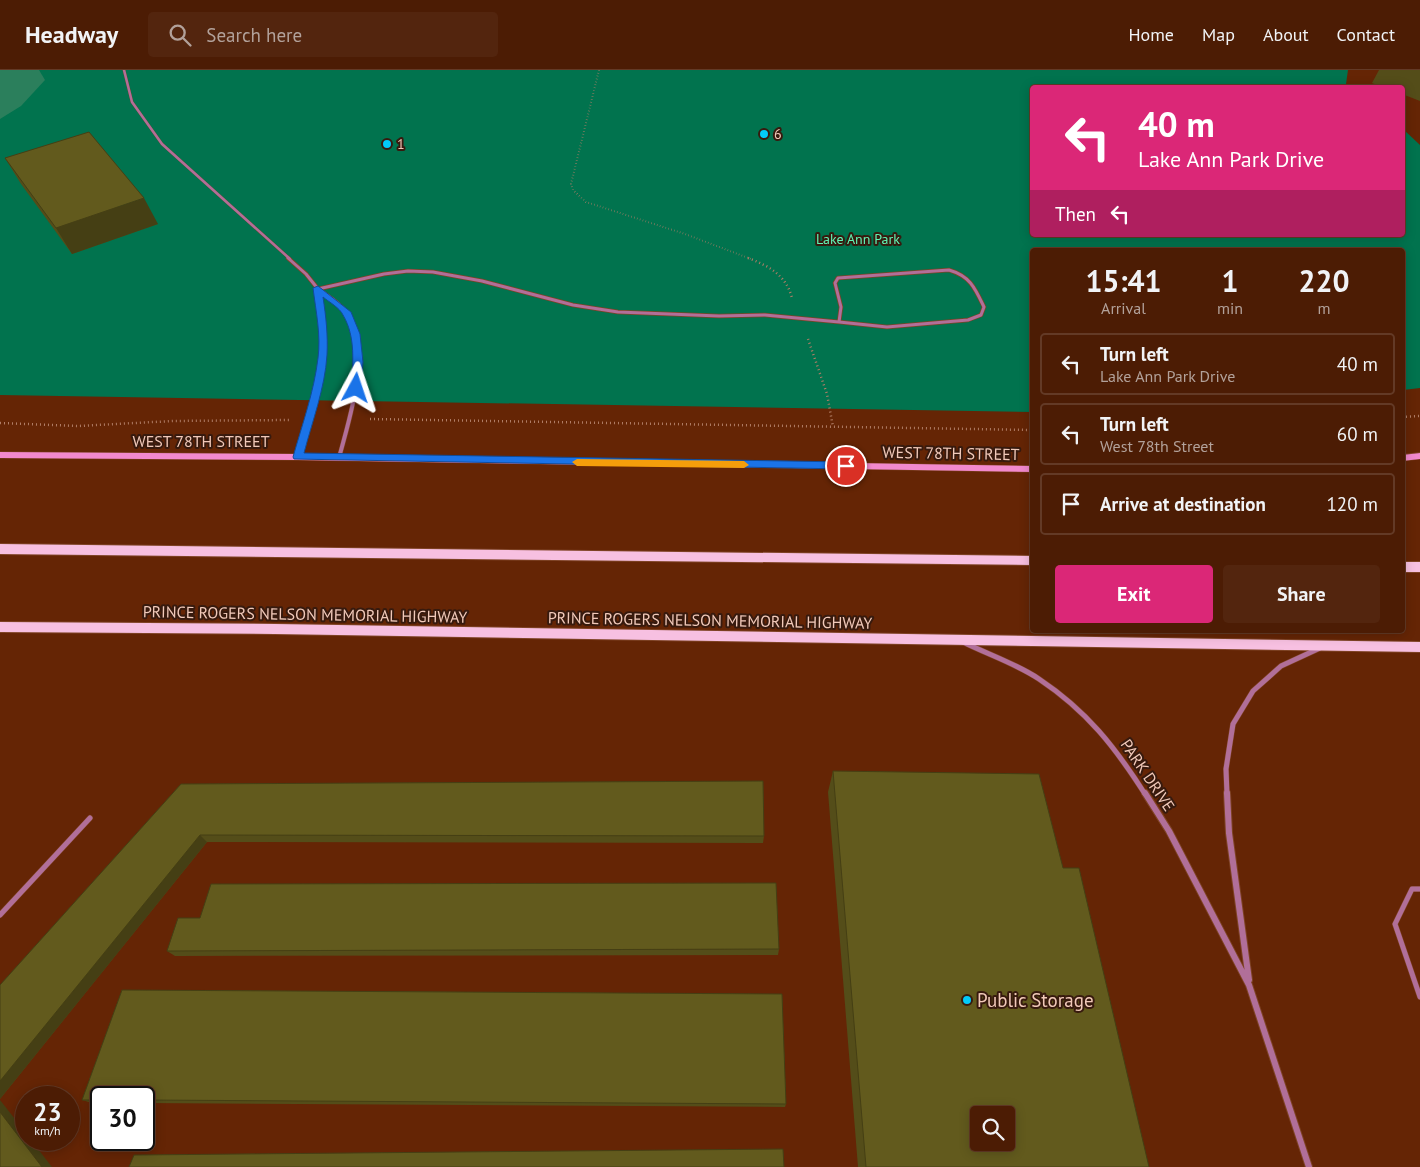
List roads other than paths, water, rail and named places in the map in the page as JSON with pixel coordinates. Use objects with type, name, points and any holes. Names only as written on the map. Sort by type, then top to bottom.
[{"type":"main road","points":[[0,549],[1030,561]]},
{"type":"main road","points":[[1405,566],[1420,567]]},
{"type":"main road","name":"PRINCE ROGERS NELSON MEMORIAL HIGHWAY","points":[[0,627],[275,629],[1420,647]]},
{"type":"street","points":[[318,288],[347,312],[355,334],[358,362],[356,388],[339,458]]},
{"type":"street","points":[[298,457],[309,420],[323,358],[324,333],[318,288]]},
{"type":"street","name":"WEST 78TH STREET","points":[[0,455],[298,457],[1030,469]]},
{"type":"street","points":[[1405,458],[1420,456]]},
{"type":"street","name":"PARK DRIVE","points":[[960,641],[1038,678],[1080,710],[1119,753],[1169,831],[1250,986],[1309,1167]]},
{"type":"street","name":"PARK DRIVE","points":[[1250,986],[1229,833],[1226,769],[1234,724],[1253,691],[1281,666],[1327,645]]},
{"type":"lane","points":[[124,70],[132,102],[162,144],[306,274],[318,288],[384,274],[408,271],[432,272],[482,281],[573,305],[618,312],[719,316],[765,315],[839,323],[887,327],[968,320],[981,316],[984,307],[971,279],[961,273],[949,270],[838,278],[834,283],[841,307],[839,323]]},
{"type":"lane","points":[[0,915],[90,818]]},
{"type":"lane","points":[[1420,889],[1412,889],[1395,924],[1420,997]]},
{"type":"place","name":"6","points":[[764,134]]},
{"type":"place","name":"1","points":[[387,144]]},
{"type":"place","name":"Public Storage","points":[[967,1000]]},
{"type":"park label","name":"Lake Ann Park","points":[[858,239]]}]
